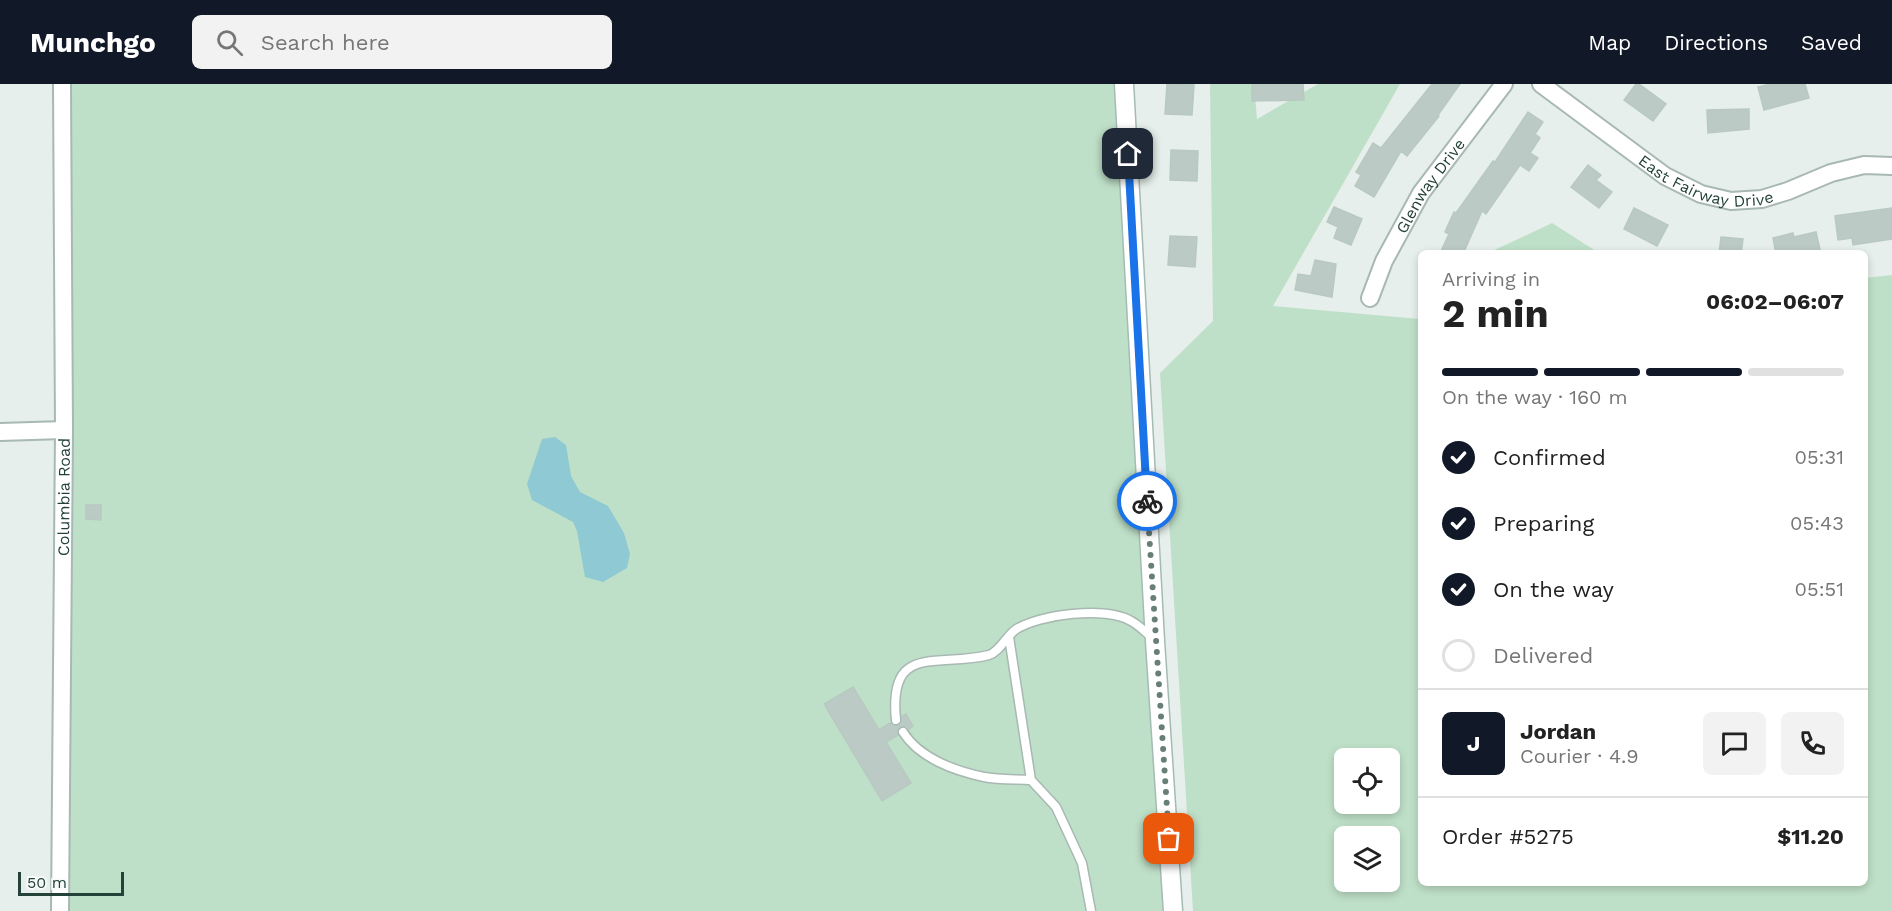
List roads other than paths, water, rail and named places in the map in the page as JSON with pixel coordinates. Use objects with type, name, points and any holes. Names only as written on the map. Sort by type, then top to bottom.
[{"type":"street","name":"Columbia Road","points":[[60,911],[64,430],[62,84]]},
{"type":"street","points":[[1124,84],[1155,641],[1173,911]]},
{"type":"street","name":"Glenway Drive","points":[[1370,298],[1384,261],[1421,193],[1504,84]]},
{"type":"street","name":"East Fairway Drive","points":[[1541,84],[1665,176],[1701,194],[1731,201],[1762,199],[1832,173],[1864,165],[1892,166]]},
{"type":"street","points":[[0,432],[64,430]]},
{"type":"lane","points":[[896,720],[894,699],[903,672],[916,663],[991,655],[1015,631],[1036,620],[1082,614],[1111,614],[1131,621],[1155,641]]},
{"type":"lane","points":[[1009,637],[1031,780],[1056,807],[1078,854],[1082,863],[1091,911]]},
{"type":"lane","points":[[903,732],[910,742],[930,758],[949,766],[984,777],[1031,780]]},
{"type":"water","points":[[555,437],[566,445],[571,476],[580,492],[608,506],[624,533],[630,554],[627,568],[603,582],[585,577],[577,531],[573,522],[532,500],[527,484],[542,439]]}]
